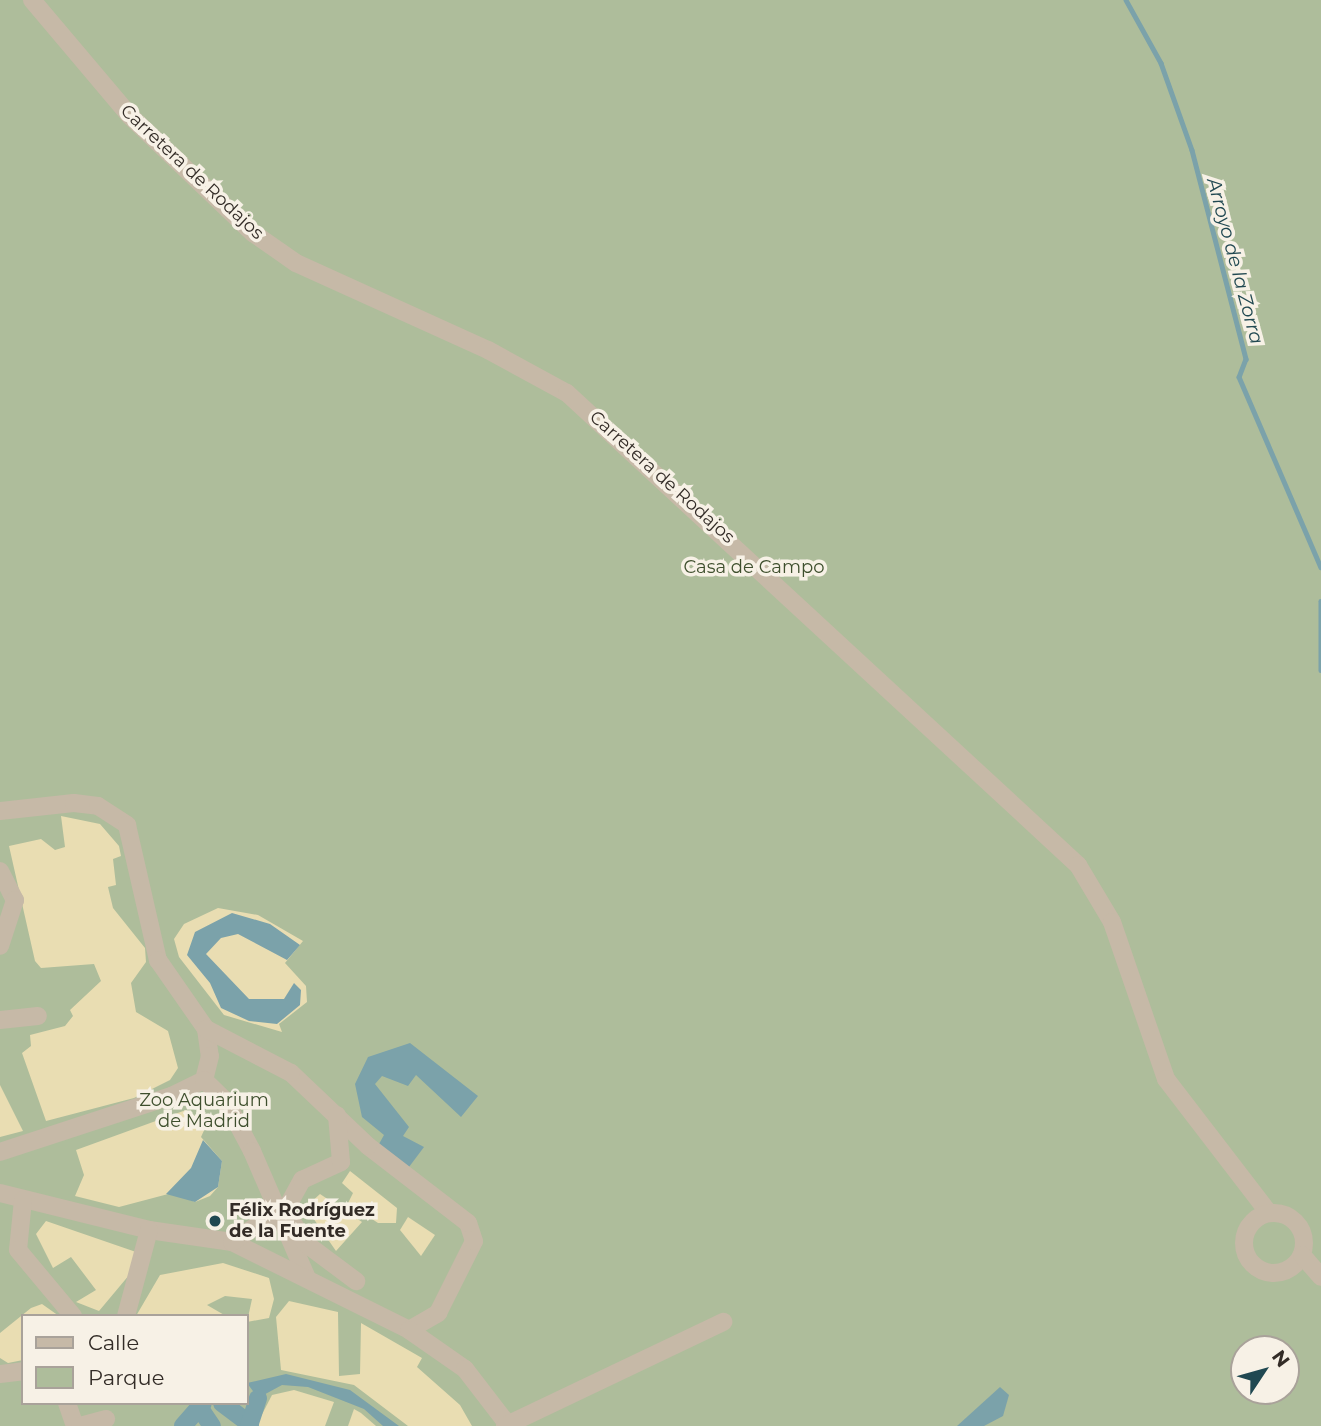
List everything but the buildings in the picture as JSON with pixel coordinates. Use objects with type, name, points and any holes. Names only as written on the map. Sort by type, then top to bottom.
[{"type":"street","name":"Carretera de Rodajos","points":[[32,0],[130,116],[253,233],[296,263],[488,350],[567,393],[1078,865],[1112,922],[1166,1079],[1269,1213]]},
{"type":"street","points":[[0,811],[74,803],[97,806],[127,824],[158,960],[206,1029],[292,1073],[337,1115],[468,1223],[474,1241],[438,1313],[409,1330]]},
{"type":"street","points":[[0,871],[15,901],[0,946]]},
{"type":"street","points":[[0,1020],[38,1016]]},
{"type":"street","points":[[206,1029],[204,1080],[225,1100],[281,1215],[306,1276]]},
{"type":"street","points":[[0,1152],[127,1114],[204,1080]]},
{"type":"street","points":[[232,1242],[281,1215],[302,1180],[341,1162],[337,1115]]},
{"type":"street","points":[[0,1193],[149,1230],[232,1242],[306,1276],[356,1309],[409,1330],[443,1351],[505,1423],[723,1322]]},
{"type":"street","points":[[23,1200],[18,1250],[71,1314]]},
{"type":"street","points":[[1302,1255],[1275,1273],[1250,1261],[1245,1232],[1269,1213],[1295,1221],[1304,1238],[1302,1255],[1321,1277]]},
{"type":"street","points":[[281,1215],[305,1243],[356,1281]]},
{"type":"street","points":[[127,1314],[149,1230]]},
{"type":"street","points":[[438,1313],[443,1351]]},
{"type":"street","points":[[0,1374],[21,1371]]},
{"type":"street","points":[[68,1405],[77,1426],[109,1416]]},
{"type":"green space","name":"Casa de Campo","points":[[0,0],[1321,0],[1321,1426],[0,1426]]},
{"type":"sand","points":[[61,816],[100,824],[119,846],[121,856],[113,859],[116,885],[108,887],[113,908],[145,948],[146,962],[131,983],[136,1012],[168,1031],[178,1068],[170,1080],[134,1098],[46,1121],[22,1053],[31,1046],[30,1035],[65,1026],[73,1016],[70,1010],[101,981],[94,964],[41,968],[35,961],[9,846],[41,839],[55,850],[65,847]]},
{"type":"sand","points":[[218,908],[258,915],[303,941],[285,963],[306,986],[307,1002],[279,1024],[282,1032],[224,1015],[179,957],[174,939],[184,924]]},
{"type":"sand","points":[[0,1085],[23,1131],[0,1137]]},
{"type":"sand","points":[[186,1110],[207,1124],[201,1137],[222,1161],[218,1187],[210,1196],[195,1202],[172,1193],[119,1207],[75,1196],[84,1175],[76,1150]]},
{"type":"sand","points":[[350,1171],[397,1208],[396,1223],[378,1223],[348,1203],[353,1193],[342,1183]]},
{"type":"sand","points":[[320,1194],[362,1222],[336,1251],[311,1215],[315,1209],[309,1204]]},
{"type":"sand","points":[[408,1217],[435,1235],[421,1256],[400,1230]]},
{"type":"sand","points":[[46,1221],[136,1252],[130,1274],[99,1311],[76,1302],[96,1290],[71,1257],[53,1268],[36,1234]]},
{"type":"sand","points":[[223,1263],[269,1278],[274,1299],[269,1318],[248,1322],[252,1299],[225,1296],[207,1305],[223,1314],[137,1314],[160,1275]]},
{"type":"sand","points":[[289,1301],[338,1312],[339,1376],[360,1374],[361,1323],[422,1358],[417,1367],[460,1405],[472,1426],[408,1426],[354,1385],[281,1370],[276,1317]]},
{"type":"sand","points":[[42,1304],[56,1314],[24,1314]]},
{"type":"sand","points":[[21,1316],[21,1360],[8,1363],[0,1358],[0,1333]]},
{"type":"sand","points":[[294,1390],[334,1402],[325,1426],[256,1426],[272,1395]]},
{"type":"sand","points":[[354,1409],[361,1413],[376,1426],[348,1426]]},
{"type":"water","points":[[232,913],[270,924],[300,945],[287,960],[238,934],[221,938],[206,954],[249,999],[284,999],[294,983],[301,990],[300,1005],[277,1024],[249,1021],[221,1008],[210,983],[187,955],[195,932]]},
{"type":"water","points":[[410,1043],[478,1096],[461,1117],[416,1075],[408,1086],[382,1076],[375,1084],[409,1127],[403,1136],[424,1147],[409,1167],[379,1144],[384,1135],[362,1117],[355,1084],[368,1057]]},
{"type":"water","points":[[203,1140],[222,1161],[218,1187],[195,1202],[166,1194],[191,1168]]},
{"type":"water","points":[[286,1374],[350,1390],[399,1426],[383,1426],[364,1409],[308,1387],[282,1385],[258,1398],[248,1383]]},
{"type":"water","points":[[1000,1387],[1009,1395],[1003,1416],[984,1426],[957,1426]]},
{"type":"waterway","name":"Arroyo de la Zorra","points":[[1126,0],[1161,63],[1192,150],[1246,359],[1239,377],[1321,567]]},
{"type":"waterway","name":"Arroyo de la Zorra","points":[[1321,601],[1321,670]]},
{"type":"waterway","points":[[249,1426],[258,1398]]},
{"type":"waterway","points":[[183,1426],[201,1405]]},
{"type":"waterway","points":[[225,1405],[250,1424]]},
{"type":"waterway","points":[[199,1407],[212,1426]]},
{"type":"place","name":"Félix Rodríguez de la Fuente","points":[[215,1221]]},
{"type":"park label","name":"Zoo Aquarium de Madrid","points":[[204,1111]]}]
